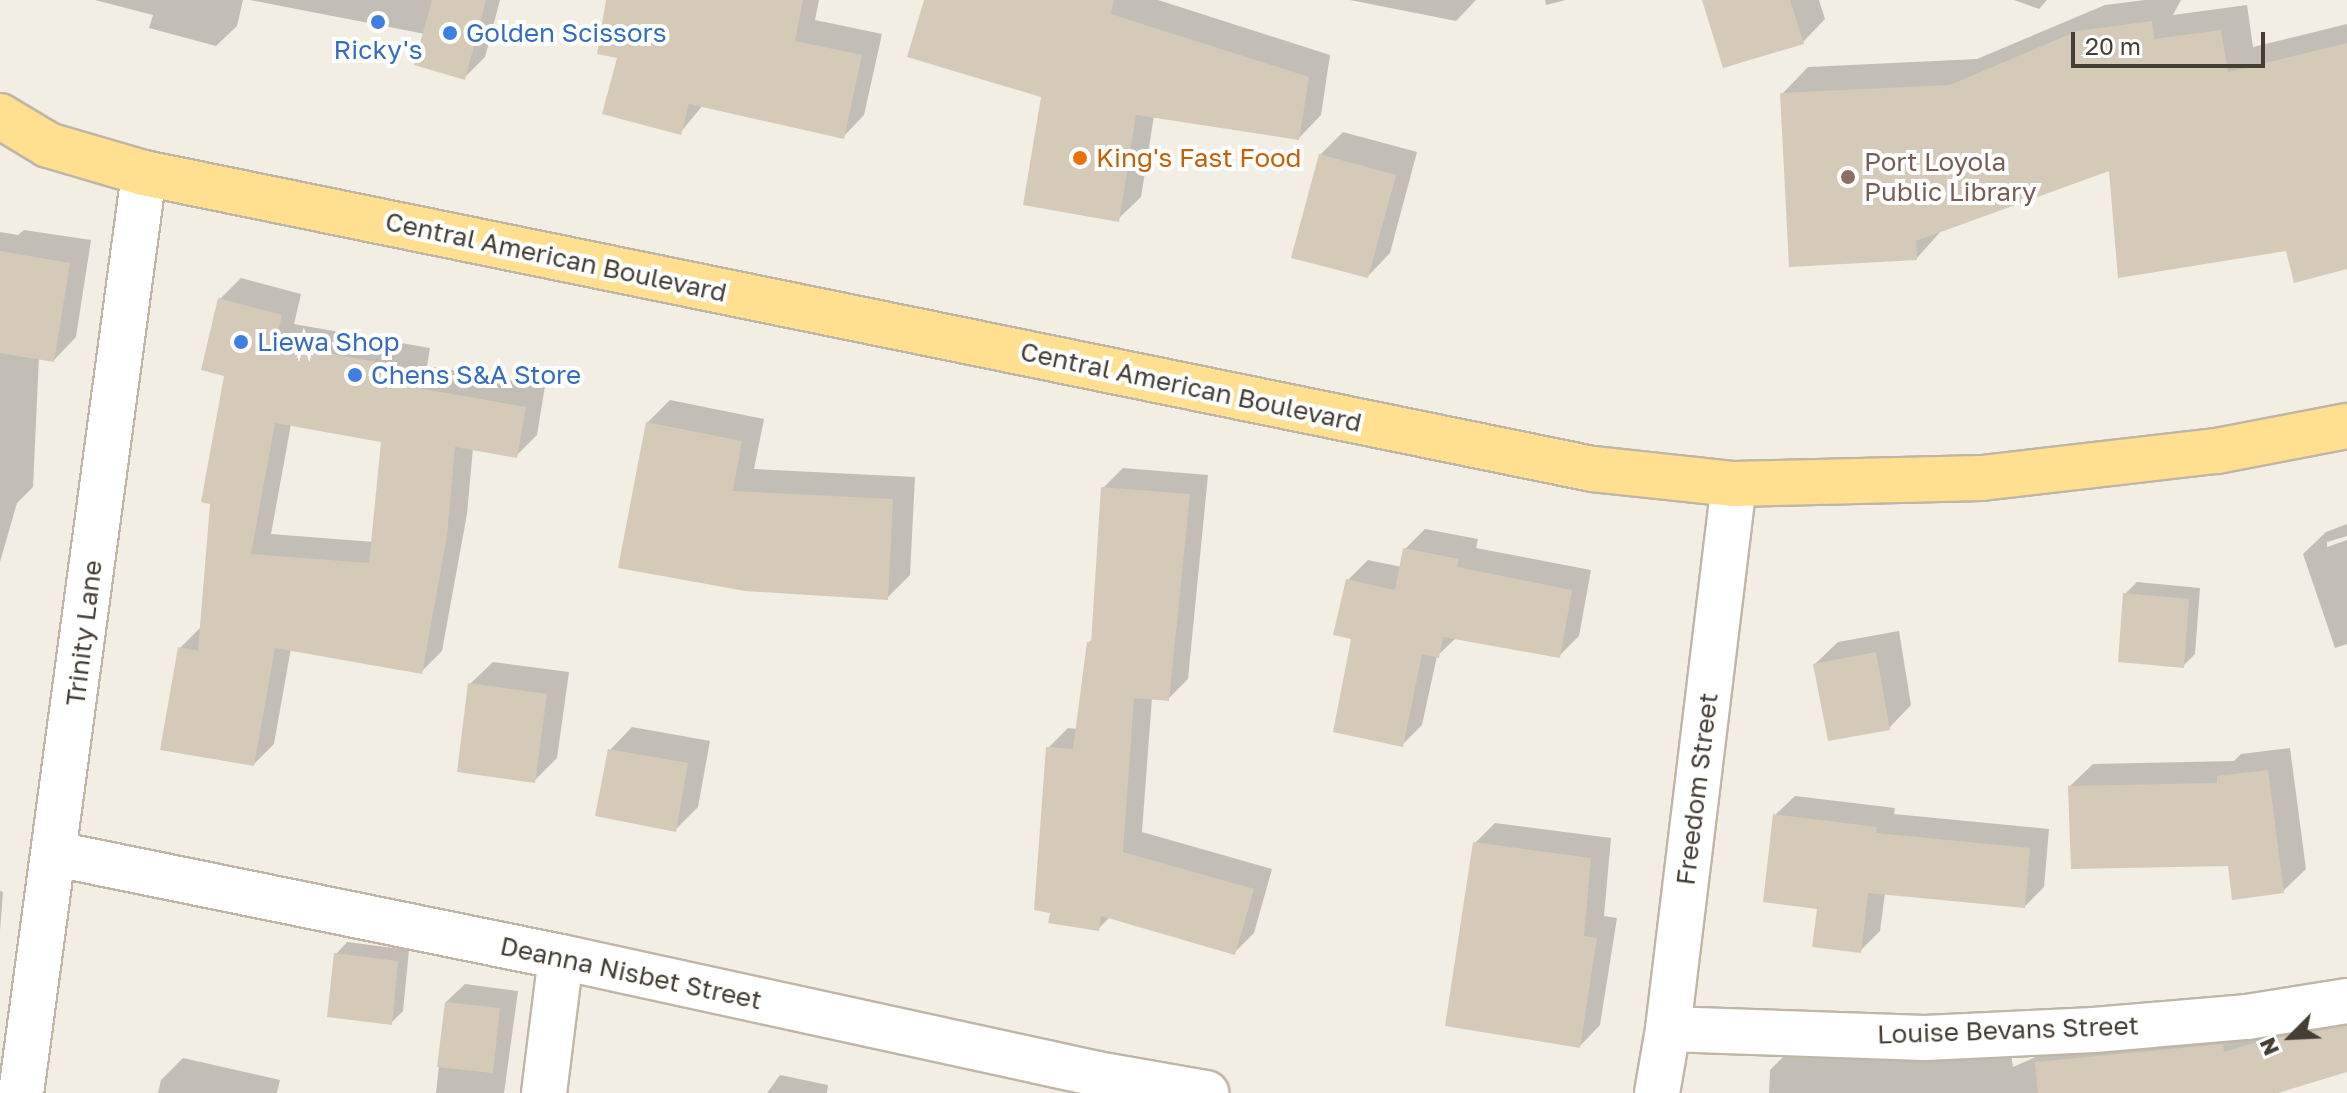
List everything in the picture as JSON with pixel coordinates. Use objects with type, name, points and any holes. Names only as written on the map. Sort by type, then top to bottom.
[{"type":"main road","name":"Central American Boulevard","points":[[0,116],[48,145],[144,173],[1593,469],[1734,484],[1982,478],[2217,451],[2347,426]]},
{"type":"main road","name":"Central American Boulevard","points":[[0,149],[48,145]]},
{"type":"street","name":"Trinity Lane","points":[[21,1093],[56,854],[144,173]]},
{"type":"street","name":"Freedom Street","points":[[1657,1093],[1668,1029],[1734,484]]},
{"type":"street","name":"Deanna Nisbet Street","points":[[56,854],[561,957],[1095,1084],[1206,1093]]},
{"type":"street","points":[[544,1093],[561,957]]},
{"type":"street","name":"Louise Bevans Street","points":[[1668,1029],[1940,1037],[2217,1019],[2347,1001]]},
{"type":"building","name":"Golden Scissors","points":[[432,0],[486,0],[465,80],[414,65]]},
{"type":"building","points":[[606,0],[803,0],[795,41],[862,55],[844,139],[689,104],[681,135],[602,114],[617,58],[597,54]]},
{"type":"building","points":[[924,0],[1114,0],[1111,14],[1309,77],[1299,140],[1136,115],[1119,222],[1023,205],[1041,97],[907,57]]},
{"type":"building","points":[[1702,0],[1790,0],[1804,44],[1723,68]]},
{"type":"building","points":[[2152,21],[2154,39],[2221,30],[2228,72],[2347,43],[2347,269],[2294,283],[2286,251],[2118,278],[2109,171],[1916,241],[1917,260],[1789,267],[1780,93],[1950,85],[2077,31]]},
{"type":"building","points":[[1319,154],[1396,175],[1368,278],[1291,258]]},
{"type":"building","points":[[0,251],[70,263],[54,362],[0,353]]},
{"type":"building","points":[[218,298],[282,315],[275,344],[410,368],[407,386],[526,407],[517,458],[455,447],[447,536],[422,674],[275,648],[254,766],[160,750],[178,647],[198,651],[210,504],[201,502],[224,376],[201,370]],"holes":[[[275,423],[381,442],[369,563],[251,554]]]},
{"type":"building","points":[[646,422],[742,441],[733,491],[893,499],[888,600],[745,591],[618,568]]},
{"type":"building","points":[[1101,487],[1190,494],[1169,701],[1134,698],[1123,852],[1254,889],[1235,955],[1101,916],[1099,931],[1048,923],[1050,913],[1034,910],[1046,747],[1073,749],[1087,642],[1091,643]]},
{"type":"building","points":[[1403,548],[1459,559],[1457,567],[1572,590],[1560,658],[1443,637],[1439,658],[1422,654],[1403,747],[1333,732],[1351,639],[1333,635],[1346,579],[1395,590]]},
{"type":"building","points":[[2123,593],[2189,599],[2184,668],[2118,662]]},
{"type":"building","points":[[1876,652],[1890,730],[1828,741],[1813,664]]},
{"type":"building","points":[[468,683],[547,694],[535,783],[457,772]]},
{"type":"building","points":[[608,749],[688,763],[676,832],[595,816]]},
{"type":"building","points":[[2268,770],[2284,893],[2232,900],[2228,866],[2071,869],[2068,786],[2217,783],[2217,776]]},
{"type":"building","points":[[1773,814],[1877,827],[1876,833],[2030,848],[2025,908],[1868,893],[1861,953],[1812,947],[1817,909],[1763,902]]},
{"type":"building","points":[[1473,842],[1591,858],[1584,936],[1597,938],[1580,1048],[1445,1026]]},
{"type":"building","points":[[334,953],[398,961],[392,1025],[327,1017]]},
{"type":"building","points":[[445,1002],[500,1008],[493,1073],[437,1067]]},
{"type":"building","points":[[2347,1026],[2347,1072],[2278,1093],[2038,1093],[2035,1062],[2223,1044],[2224,1052],[2264,1040]]},
{"type":"place","name":"Ricky's","points":[[378,22]]},
{"type":"place","name":"Golden Scissors","points":[[450,33]]},
{"type":"place","name":"King's Fast Food","points":[[1080,158]]},
{"type":"place","name":"Port Loyola Public Library","points":[[1848,177]]},
{"type":"place","name":"Liewa Shop","points":[[241,342]]},
{"type":"place","name":"Chens S&A Store","points":[[355,375]]}]
